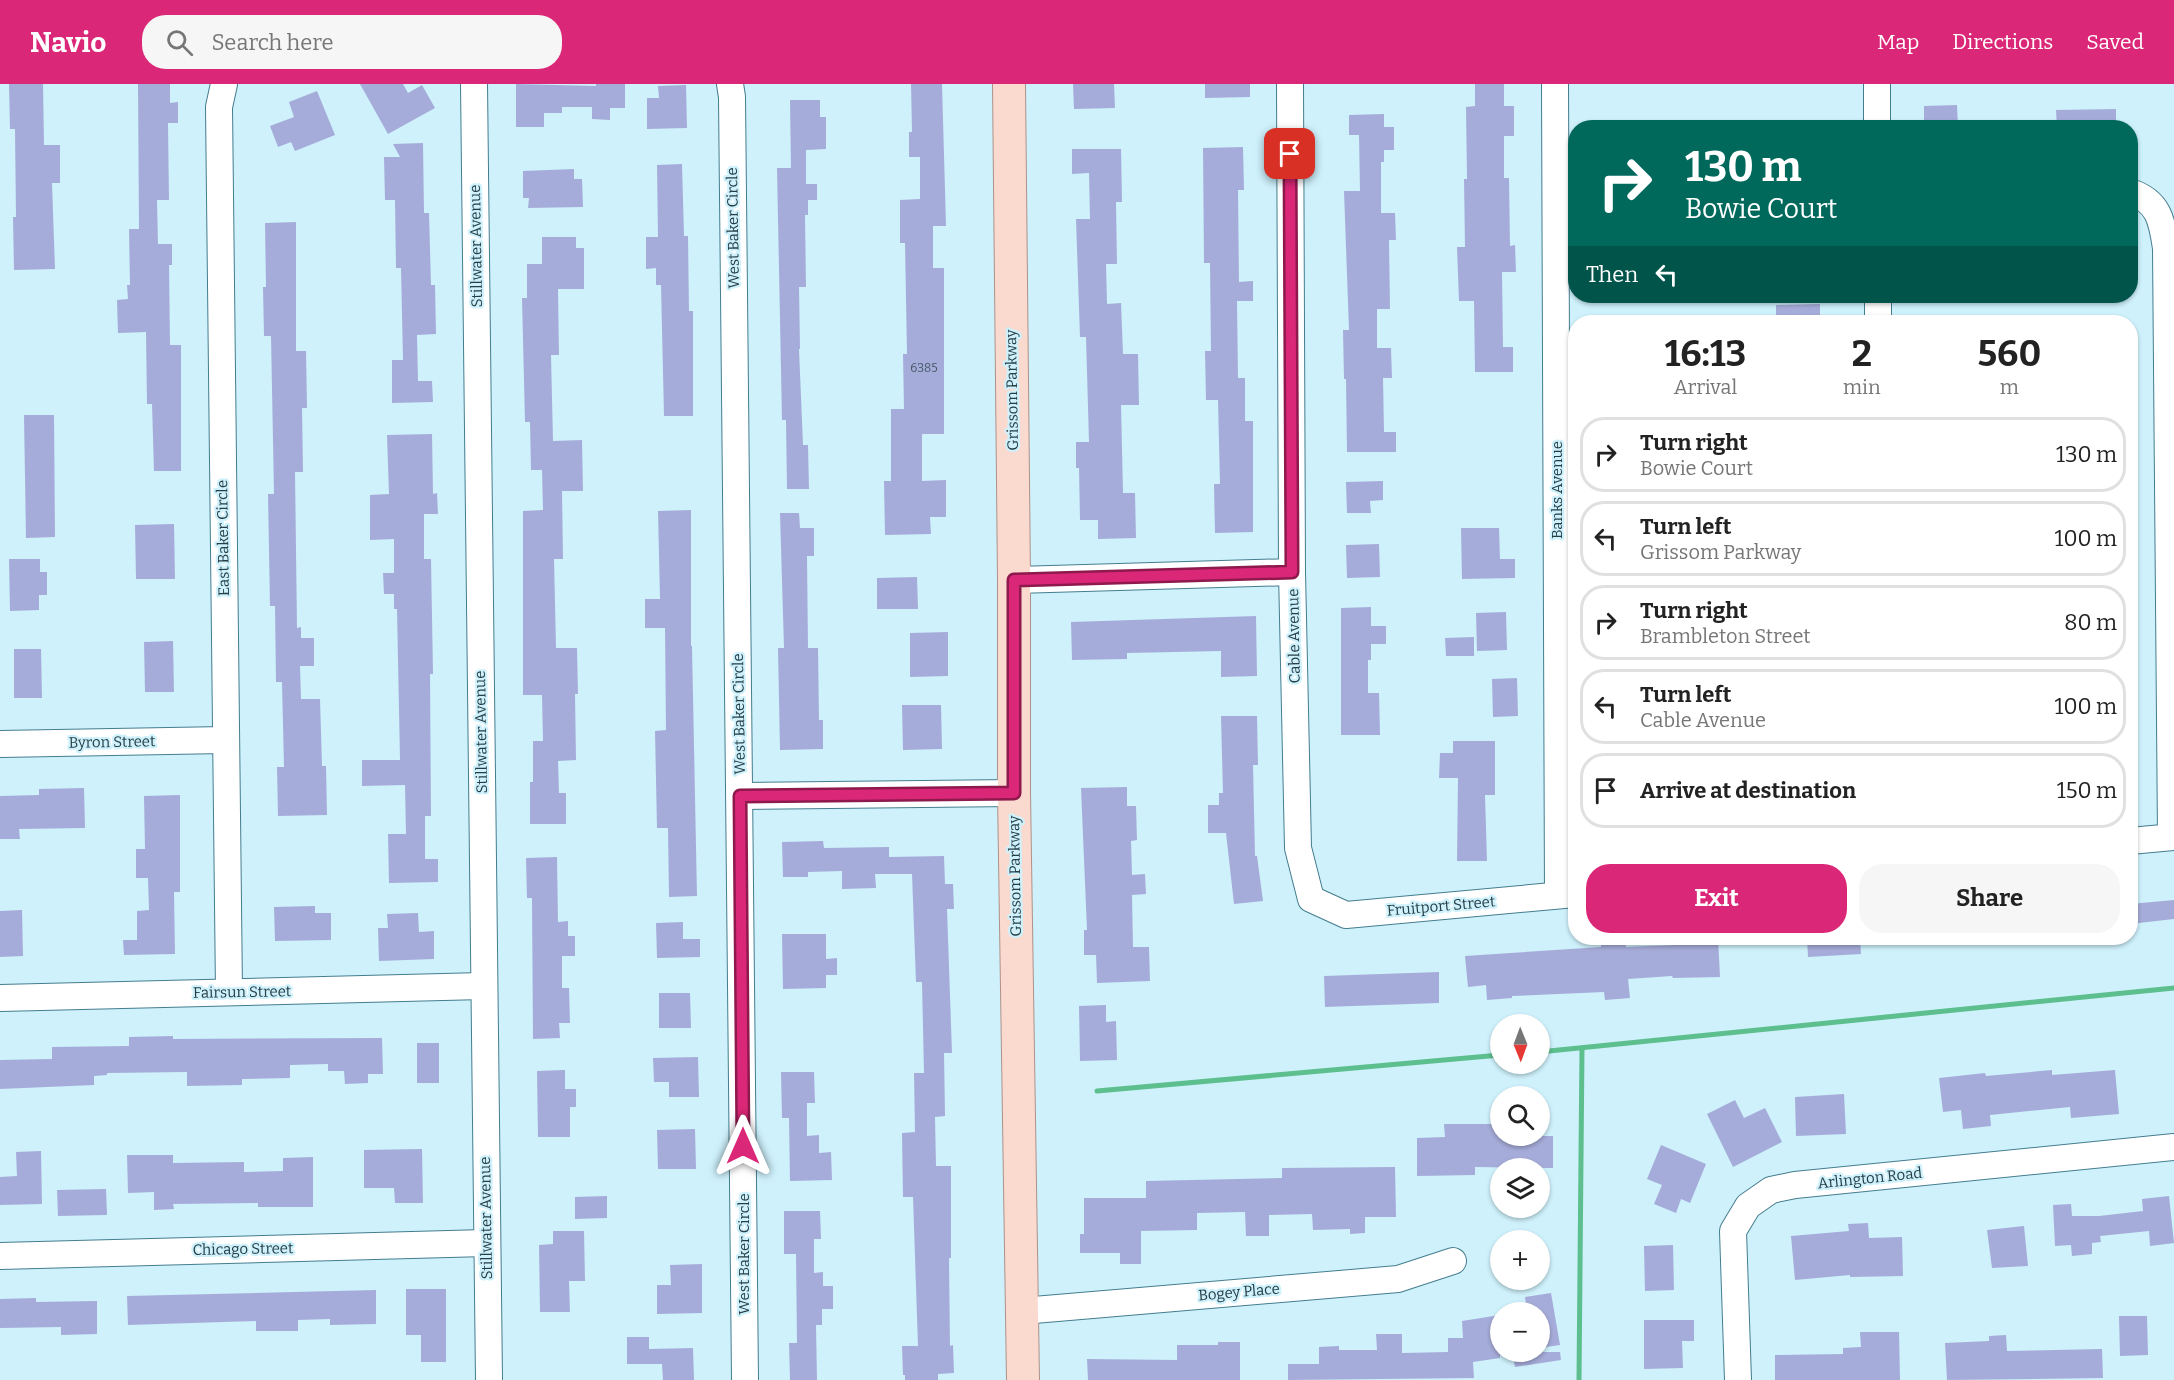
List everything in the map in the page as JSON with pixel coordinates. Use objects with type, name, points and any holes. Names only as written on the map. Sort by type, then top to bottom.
[{"type":"main road","name":"Grissom Parkway","points":[[1009,84],[1014,793],[1023,1380]]},
{"type":"street","name":"East Baker Circle","points":[[224,84],[219,107],[229,992]]},
{"type":"street","name":"Stillwater Avenue","points":[[474,84],[489,1380]]},
{"type":"street","name":"West Baker Circle","points":[[730,84],[745,1380]]},
{"type":"street","name":"Cable Avenue","points":[[1290,84],[1292,572],[1298,848],[1311,899]]},
{"type":"street","name":"Banks Avenue","points":[[1555,84],[1567,895]]},
{"type":"street","points":[[1877,84],[1877,120]]},
{"type":"street","points":[[2138,194],[2161,216],[2166,248],[2172,837],[2138,840]]},
{"type":"street","points":[[1014,580],[1292,572]]},
{"type":"street","name":"Byron Street","points":[[0,744],[225,740]]},
{"type":"street","points":[[740,796],[1014,793]]},
{"type":"street","name":"Fruitport Street","points":[[1311,899],[1346,915],[1567,895]]},
{"type":"street","name":"Fairsun Street","points":[[0,998],[483,986]]},
{"type":"street","name":"Arlington Road","points":[[1738,1380],[1732,1231],[1748,1206],[1771,1190],[1795,1185],[2174,1147]]},
{"type":"street","name":"Chicago Street","points":[[0,1256],[486,1243]]},
{"type":"street","name":"Bogey Place","points":[[1022,1311],[1398,1279],[1453,1261]]},
{"type":"building","points":[[9,84],[43,84],[44,145],[60,145],[60,183],[52,183],[55,269],[14,270],[15,129],[10,129]]},
{"type":"building","points":[[138,84],[170,84],[170,103],[178,102],[178,123],[168,123],[169,200],[157,200],[158,244],[172,244],[172,265],[169,265],[170,345],[181,345],[181,471],[154,471],[152,404],[147,404],[146,332],[118,333],[117,300],[128,299],[127,285],[130,285],[129,229],[139,229]]},
{"type":"building","points":[[360,84],[403,84],[408,93],[422,85],[435,108],[388,134]]},
{"type":"building","points":[[516,84],[596,86],[596,84],[625,84],[625,108],[610,108],[610,120],[592,119],[592,107],[562,107],[562,113],[544,113],[544,127],[516,127]]},
{"type":"building","points":[[911,84],[942,84],[946,226],[933,226],[933,268],[944,268],[944,434],[922,434],[922,481],[946,480],[946,517],[930,517],[931,534],[885,535],[884,481],[891,481],[891,409],[904,409],[903,354],[907,354],[905,243],[900,243],[900,200],[920,199],[920,157],[909,157],[909,132],[912,132]]},
{"type":"building","points":[[1073,84],[1114,84],[1115,108],[1074,109]]},
{"type":"building","points":[[1205,84],[1250,84],[1250,97],[1205,98]]},
{"type":"building","points":[[1475,84],[1504,84],[1504,106],[1514,106],[1514,136],[1504,136],[1504,178],[1509,178],[1510,246],[1515,245],[1516,272],[1502,272],[1503,347],[1513,347],[1513,372],[1475,372],[1474,301],[1459,301],[1457,247],[1465,247],[1466,107],[1475,106]]},
{"type":"building","points":[[686,85],[687,128],[647,129],[647,98],[659,98],[658,86]]},
{"type":"building","points":[[317,91],[335,135],[295,151],[291,142],[278,147],[270,126],[294,117],[289,102]]},
{"type":"building","points":[[790,100],[820,100],[820,117],[826,117],[826,149],[806,150],[806,184],[817,184],[817,200],[808,200],[808,215],[805,215],[806,287],[799,287],[803,445],[808,445],[809,489],[787,489],[786,420],[782,420],[777,168],[791,168]]},
{"type":"building","points":[[1957,105],[1958,120],[1924,120],[1924,106]]},
{"type":"building","points":[[2116,109],[2116,120],[2057,120],[2056,110]]},
{"type":"building","points":[[1384,114],[1384,127],[1394,127],[1394,150],[1384,150],[1384,162],[1381,162],[1381,213],[1395,213],[1396,240],[1389,240],[1390,309],[1377,309],[1377,348],[1391,348],[1392,378],[1383,378],[1384,432],[1396,432],[1396,452],[1347,452],[1343,330],[1349,330],[1344,191],[1360,191],[1359,135],[1349,135],[1349,115]]},
{"type":"building","points":[[423,143],[424,213],[429,213],[431,285],[435,285],[436,334],[417,335],[418,381],[432,381],[433,402],[392,403],[392,360],[403,360],[401,268],[396,268],[395,200],[385,200],[384,157],[400,157],[393,144]]},
{"type":"building","points":[[1243,147],[1244,190],[1238,190],[1239,282],[1253,281],[1253,301],[1237,301],[1238,378],[1245,378],[1245,421],[1253,421],[1253,532],[1215,533],[1214,484],[1220,484],[1218,400],[1206,400],[1205,351],[1211,351],[1210,263],[1204,263],[1203,148]]},
{"type":"building","points":[[1072,149],[1121,149],[1122,202],[1116,202],[1117,264],[1106,264],[1107,304],[1121,303],[1123,354],[1138,354],[1139,405],[1121,405],[1123,493],[1135,493],[1136,538],[1098,539],[1098,520],[1080,520],[1076,442],[1089,442],[1086,337],[1080,337],[1076,219],[1090,219],[1089,173],[1072,174]]},
{"type":"building","points":[[682,164],[684,236],[688,236],[689,311],[693,311],[693,416],[664,416],[661,285],[656,285],[656,268],[646,269],[646,237],[658,237],[657,165]]},
{"type":"building","points":[[574,169],[574,179],[582,179],[583,207],[528,208],[529,198],[523,198],[523,171]]},
{"type":"building","points":[[296,222],[296,351],[306,351],[307,408],[302,408],[303,472],[295,472],[297,628],[301,627],[301,638],[314,638],[314,666],[300,666],[301,699],[320,699],[322,766],[326,766],[327,815],[278,816],[277,767],[284,767],[282,682],[276,682],[275,606],[270,606],[268,494],[274,494],[271,336],[264,336],[263,287],[266,287],[265,223]]},
{"type":"building","points":[[542,237],[576,237],[576,248],[584,248],[584,289],[558,289],[559,355],[551,355],[553,441],[582,440],[583,491],[562,491],[563,559],[554,559],[556,648],[577,648],[576,760],[558,761],[559,793],[566,793],[566,824],[530,824],[533,741],[543,741],[542,695],[523,695],[523,511],[543,510],[542,470],[531,470],[530,422],[525,422],[522,298],[527,298],[527,264],[542,264]]},
{"type":"building","points":[[1820,304],[1820,315],[1776,315],[1776,305]]},
{"type":"building","points":[[24,415],[54,415],[55,537],[26,538]]},
{"type":"building","points":[[432,434],[433,494],[437,493],[438,514],[424,514],[424,559],[431,559],[433,674],[430,674],[431,816],[425,816],[425,859],[438,859],[438,882],[389,883],[388,834],[406,834],[405,785],[362,786],[362,760],[400,760],[397,609],[394,609],[394,594],[384,594],[383,573],[394,573],[394,539],[370,540],[370,495],[389,494],[387,435]]},
{"type":"building","points":[[1383,481],[1383,500],[1370,501],[1371,513],[1347,513],[1346,482]]},
{"type":"building","points":[[691,510],[691,646],[697,896],[669,897],[668,828],[657,828],[655,731],[666,730],[665,628],[645,628],[645,599],[660,599],[658,511]]},
{"type":"building","points":[[780,513],[799,513],[800,528],[814,528],[814,556],[807,556],[808,648],[818,648],[819,720],[823,720],[823,749],[780,750],[778,648],[784,648]]},
{"type":"building","points":[[174,524],[175,579],[136,579],[135,525]]},
{"type":"building","points":[[1461,528],[1499,528],[1500,559],[1515,559],[1515,578],[1462,579]]},
{"type":"building","points":[[1379,544],[1380,577],[1347,578],[1346,545]]},
{"type":"building","points":[[9,559],[40,559],[40,572],[47,572],[47,595],[39,595],[39,610],[10,611]]},
{"type":"building","points":[[917,577],[918,609],[877,609],[877,578]]},
{"type":"building","points":[[1371,607],[1371,626],[1386,626],[1386,644],[1371,644],[1371,660],[1368,660],[1368,693],[1379,693],[1380,735],[1341,735],[1341,608]]},
{"type":"building","points":[[1506,612],[1507,650],[1477,651],[1476,613]]},
{"type":"building","points":[[1256,616],[1257,676],[1221,677],[1221,651],[1127,653],[1127,659],[1072,660],[1071,622]]},
{"type":"building","points":[[948,632],[948,676],[910,677],[910,633]]},
{"type":"building","points":[[1474,637],[1474,656],[1446,656],[1445,638]]},
{"type":"building","points":[[173,641],[174,692],[145,692],[144,642]]},
{"type":"building","points":[[14,649],[41,649],[42,698],[14,698]]},
{"type":"building","points":[[1517,678],[1518,716],[1493,717],[1492,679]]},
{"type":"building","points":[[902,705],[941,705],[942,749],[903,750]]},
{"type":"building","points":[[1221,716],[1257,716],[1258,765],[1253,765],[1255,856],[1257,856],[1263,901],[1234,904],[1226,833],[1208,833],[1208,805],[1219,805],[1219,793],[1223,793]]},
{"type":"building","points":[[1453,741],[1495,741],[1495,795],[1485,795],[1487,861],[1457,861],[1458,778],[1439,778],[1440,753],[1453,753]]},
{"type":"building","points":[[1127,787],[1127,806],[1136,806],[1137,840],[1131,841],[1132,875],[1145,874],[1146,894],[1132,895],[1133,947],[1149,947],[1150,981],[1097,983],[1096,955],[1084,955],[1084,930],[1087,930],[1081,788]]},
{"type":"building","points":[[84,788],[85,828],[19,829],[20,839],[0,839],[0,796],[39,795],[39,789]]},
{"type":"building","points":[[180,795],[180,892],[174,892],[175,954],[124,955],[123,940],[137,940],[137,911],[149,910],[148,878],[136,878],[136,849],[145,849],[144,796]]},
{"type":"building","points":[[823,841],[824,848],[889,847],[889,857],[944,856],[945,884],[953,884],[954,909],[947,909],[952,1053],[944,1053],[945,1116],[935,1117],[936,1166],[951,1166],[950,1346],[953,1345],[954,1373],[938,1374],[938,1380],[905,1380],[905,1375],[903,1375],[902,1346],[918,1346],[913,1197],[903,1197],[902,1133],[915,1132],[914,1073],[924,1073],[922,982],[916,982],[912,874],[875,874],[876,888],[842,889],[842,871],[808,872],[808,877],[783,877],[782,842]]},
{"type":"building","points":[[557,857],[558,922],[568,921],[568,936],[575,936],[575,956],[562,956],[562,988],[569,988],[570,1023],[559,1023],[560,1038],[533,1039],[532,898],[527,898],[526,858]]},
{"type":"building","points":[[2174,900],[2174,919],[2138,923],[2138,903]]},
{"type":"building","points":[[315,906],[315,913],[331,913],[331,940],[275,941],[274,907]]},
{"type":"building","points":[[22,910],[23,956],[0,957],[0,911]]},
{"type":"building","points":[[418,913],[419,932],[434,931],[434,959],[379,961],[378,928],[388,928],[387,914]]},
{"type":"building","points":[[683,922],[683,939],[700,939],[700,957],[657,958],[656,923]]},
{"type":"building","points":[[782,934],[826,934],[826,959],[837,958],[837,975],[826,975],[826,988],[783,989]]},
{"type":"building","points":[[1601,945],[1626,945],[1626,947],[1718,945],[1720,977],[1673,978],[1672,976],[1628,979],[1630,998],[1605,1000],[1604,992],[1512,996],[1512,998],[1487,1000],[1486,985],[1468,987],[1465,956],[1601,947]]},
{"type":"building","points":[[1807,945],[1860,945],[1861,954],[1808,957]]},
{"type":"building","points":[[1439,972],[1439,1003],[1325,1007],[1324,976]]},
{"type":"building","points":[[659,993],[690,993],[691,1028],[659,1028]]},
{"type":"building","points":[[1106,1005],[1106,1022],[1116,1021],[1117,1060],[1080,1061],[1079,1006]]},
{"type":"building","points":[[173,1036],[173,1039],[382,1038],[383,1074],[368,1074],[368,1083],[345,1084],[344,1071],[328,1071],[328,1064],[290,1065],[290,1078],[242,1079],[242,1085],[187,1086],[187,1072],[107,1073],[107,1075],[94,1076],[94,1085],[0,1089],[0,1060],[52,1059],[52,1047],[129,1046],[129,1037]]},
{"type":"building","points":[[417,1043],[439,1043],[439,1083],[417,1083]]},
{"type":"building","points":[[698,1057],[699,1097],[669,1097],[669,1082],[654,1082],[653,1058]]},
{"type":"building","points":[[565,1070],[565,1089],[576,1089],[576,1107],[570,1107],[570,1137],[538,1137],[537,1071]]},
{"type":"building","points":[[2052,1070],[2052,1075],[2115,1070],[2119,1114],[2071,1118],[2070,1107],[1990,1115],[1991,1126],[1963,1129],[1961,1110],[1943,1112],[1939,1078]]},
{"type":"building","points":[[781,1072],[814,1072],[815,1103],[807,1103],[807,1136],[819,1135],[819,1153],[831,1152],[832,1180],[790,1181],[789,1118],[782,1118]]},
{"type":"building","points":[[1844,1094],[1846,1134],[1796,1136],[1795,1097]]},
{"type":"building","points":[[1735,1100],[1744,1118],[1765,1108],[1782,1142],[1733,1167],[1707,1114]]},
{"type":"building","points":[[1444,1124],[1490,1124],[1490,1146],[1550,1146],[1550,1136],[1553,1136],[1553,1168],[1550,1168],[1550,1158],[1490,1158],[1490,1167],[1475,1167],[1475,1175],[1417,1176],[1417,1138],[1445,1137]]},
{"type":"building","points":[[695,1129],[696,1169],[658,1169],[657,1130]]},
{"type":"building","points":[[1661,1145],[1706,1164],[1690,1203],[1681,1199],[1676,1213],[1654,1204],[1662,1185],[1647,1179]]},
{"type":"building","points":[[422,1149],[423,1203],[395,1203],[394,1188],[364,1188],[364,1150]]},
{"type":"building","points":[[41,1151],[42,1204],[0,1205],[0,1177],[17,1176],[16,1152]]},
{"type":"building","points":[[127,1155],[173,1155],[173,1163],[244,1162],[244,1172],[283,1171],[283,1158],[313,1157],[313,1207],[258,1207],[258,1203],[173,1204],[174,1209],[154,1210],[154,1192],[128,1193]]},
{"type":"building","points":[[1395,1167],[1396,1217],[1365,1217],[1365,1233],[1350,1234],[1350,1229],[1313,1230],[1312,1214],[1269,1215],[1269,1236],[1246,1236],[1245,1212],[1197,1213],[1197,1230],[1141,1231],[1141,1264],[1120,1264],[1120,1253],[1080,1253],[1080,1234],[1084,1234],[1084,1198],[1146,1198],[1146,1181],[1282,1178],[1282,1168]]},
{"type":"building","points":[[106,1189],[107,1215],[58,1216],[57,1190]]},
{"type":"building","points":[[607,1196],[607,1218],[575,1219],[575,1197]]},
{"type":"building","points":[[2169,1196],[2174,1243],[2150,1246],[2149,1231],[2100,1236],[2101,1242],[2092,1243],[2092,1254],[2072,1256],[2071,1245],[2055,1246],[2053,1205],[2071,1204],[2072,1216],[2099,1216],[2143,1211],[2142,1199]]},
{"type":"building","points":[[784,1211],[820,1211],[821,1239],[814,1239],[814,1273],[823,1272],[823,1286],[833,1286],[833,1309],[822,1309],[822,1325],[816,1325],[817,1380],[790,1380],[789,1343],[797,1343],[796,1254],[784,1254]]},
{"type":"building","points":[[1868,1223],[1869,1238],[1902,1237],[1903,1276],[1850,1277],[1850,1275],[1795,1280],[1791,1236],[1849,1231],[1848,1224]]},
{"type":"building","points":[[2024,1226],[2028,1266],[1992,1268],[1987,1230]]},
{"type":"building","points":[[553,1231],[584,1231],[585,1281],[569,1281],[570,1312],[540,1312],[539,1245],[553,1244]]},
{"type":"building","points":[[1673,1245],[1674,1290],[1645,1291],[1644,1246]]},
{"type":"building","points":[[702,1264],[702,1313],[657,1314],[657,1285],[671,1285],[670,1265]]},
{"type":"building","points":[[406,1289],[446,1289],[446,1362],[421,1362],[421,1335],[406,1335]]},
{"type":"building","points":[[376,1290],[376,1324],[330,1325],[330,1319],[298,1320],[298,1331],[256,1331],[256,1321],[128,1325],[127,1296]]},
{"type":"building","points":[[1551,1293],[1560,1345],[1550,1346],[1550,1302],[1526,1302],[1525,1297]]},
{"type":"building","points":[[36,1298],[36,1302],[97,1301],[97,1334],[61,1335],[61,1327],[0,1328],[0,1299]]},
{"type":"building","points":[[2119,1316],[2147,1316],[2148,1355],[2120,1356]]},
{"type":"building","points":[[1490,1317],[1490,1359],[1473,1362],[1474,1378],[1288,1380],[1288,1364],[1319,1364],[1319,1347],[1339,1346],[1339,1350],[1377,1350],[1376,1334],[1402,1334],[1402,1353],[1448,1352],[1448,1338],[1463,1338],[1462,1321]]},
{"type":"building","points":[[1644,1320],[1694,1320],[1694,1341],[1682,1341],[1683,1368],[1644,1369]]},
{"type":"building","points":[[1860,1332],[1899,1332],[1900,1380],[1775,1380],[1775,1355],[1843,1354],[1843,1348],[1861,1347]]},
{"type":"building","points":[[2006,1335],[2007,1351],[2102,1349],[2103,1378],[1947,1380],[1945,1343],[1989,1341],[1989,1336]]},
{"type":"building","points":[[627,1337],[649,1337],[649,1349],[693,1348],[694,1380],[663,1380],[662,1364],[627,1364]]},
{"type":"building","points":[[1218,1342],[1240,1342],[1240,1380],[1088,1380],[1087,1359],[1177,1360],[1177,1345],[1218,1345]]},
{"type":"building","points":[[1550,1352],[1560,1352],[1561,1360],[1550,1362]]},
{"type":"building","points":[[1514,1362],[1548,1362],[1515,1367]]},
{"type":"waterway","points":[[1550,1051],[2174,988]]},
{"type":"waterway","points":[[1579,1380],[1582,1048]]},
{"type":"waterway","points":[[1097,1091],[1490,1056]]},
{"type":"route","points":[[743,1146],[740,796],[1014,793],[1014,580],[1292,572],[1290,154]]}]
